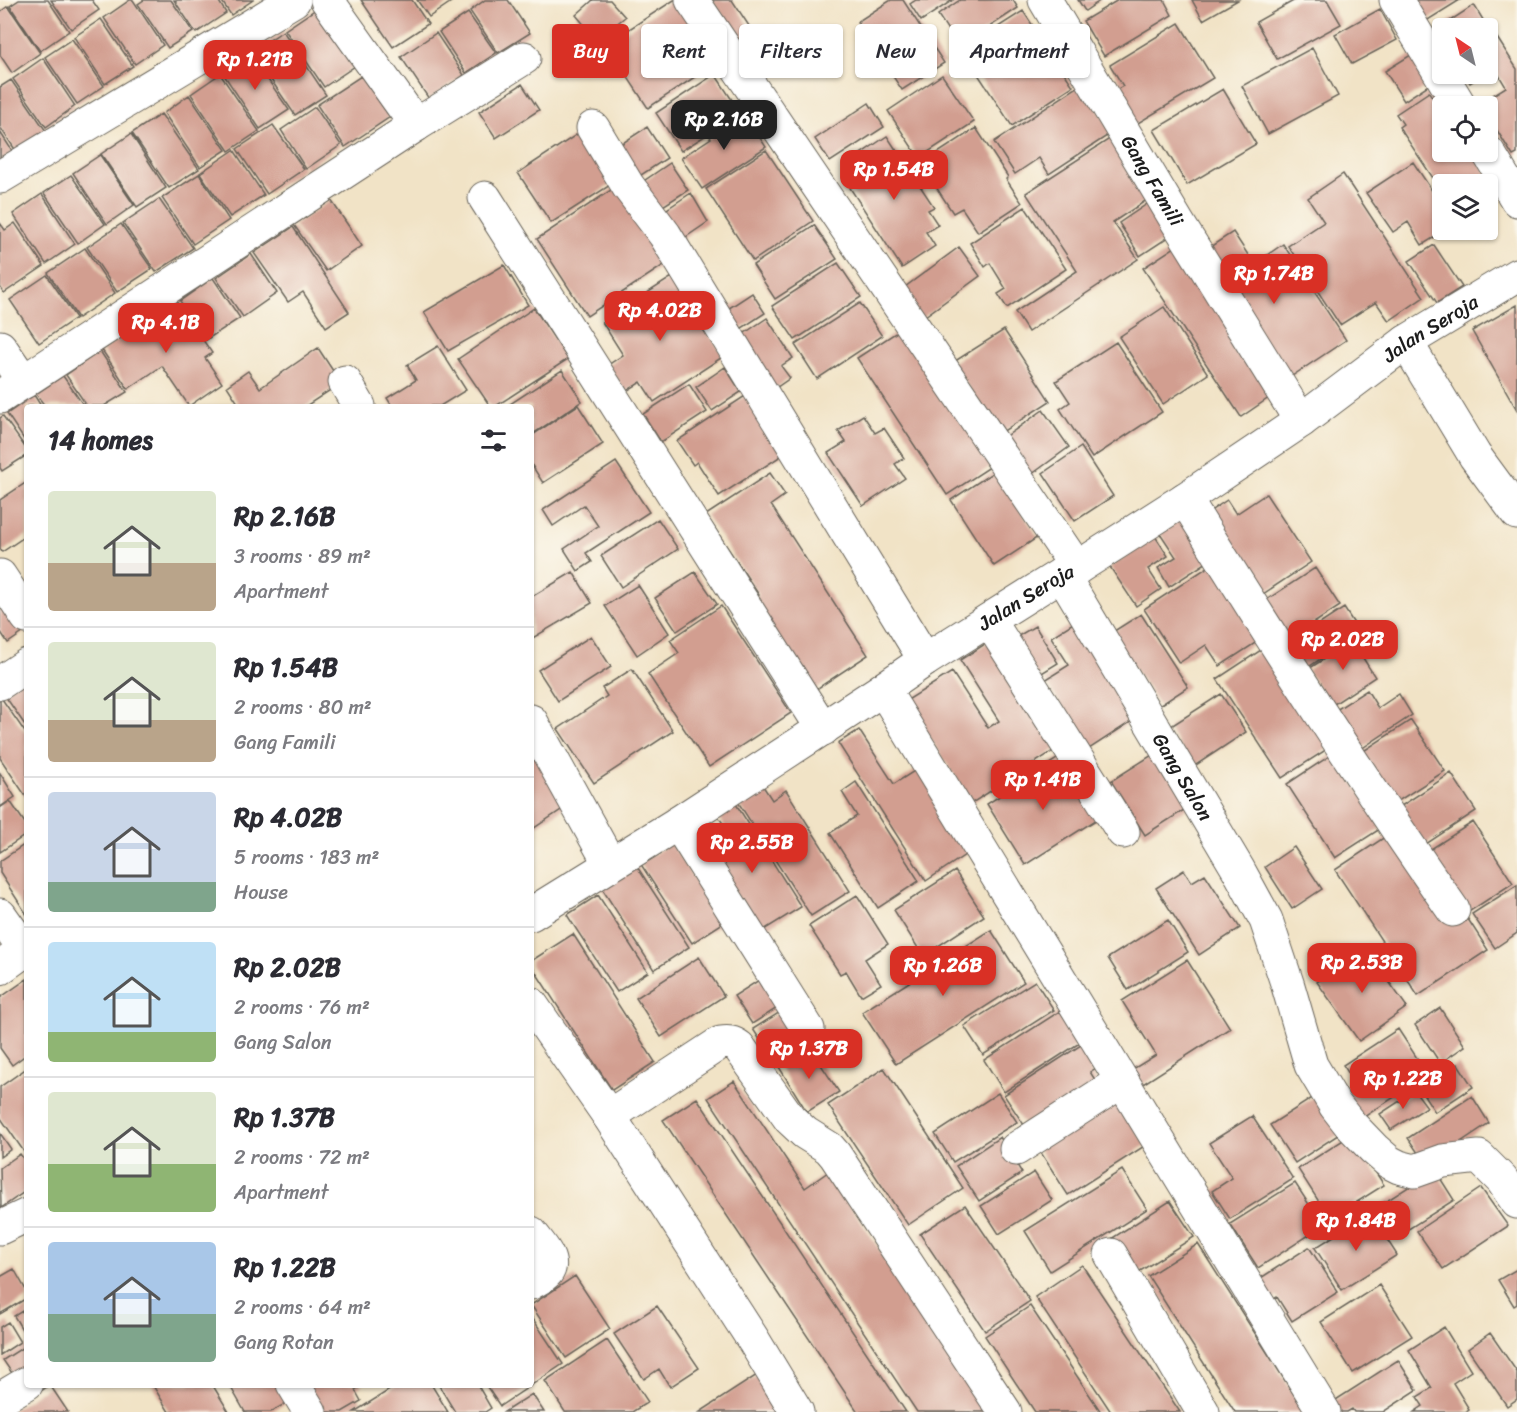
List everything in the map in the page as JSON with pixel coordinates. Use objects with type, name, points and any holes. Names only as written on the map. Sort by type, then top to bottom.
[{"type":"street","points":[[0,177],[294,0]]},
{"type":"street","points":[[327,0],[416,126]]},
{"type":"street","name":"Gang Salon","points":[[692,0],[1070,571],[1266,920],[1311,1065],[1335,1105],[1349,1123],[1389,1162],[1415,1171],[1443,1161],[1479,1158],[1502,1180],[1517,1202]]},
{"type":"street","name":"Gang Famili","points":[[1045,0],[1300,422]]},
{"type":"street","points":[[1396,0],[1455,96]]},
{"type":"street","points":[[0,347],[12,389],[524,58]]},
{"type":"street","points":[[593,128],[628,186],[665,235],[925,660]]},
{"type":"street","points":[[1494,162],[1517,200]]},
{"type":"street","points":[[485,198],[823,729]]},
{"type":"street","name":"Jalan Seroja","points":[[534,912],[678,823],[925,660],[1185,499],[1300,422],[1406,342],[1517,275]]},
{"type":"street","points":[[1406,342],[1475,456],[1517,513]]},
{"type":"street","points":[[1185,499],[1269,634],[1453,910]]},
{"type":"street","points":[[0,576],[24,612]]},
{"type":"street","points":[[989,620],[1123,832]]},
{"type":"street","points":[[0,683],[24,667]]},
{"type":"street","points":[[883,689],[1324,1412]]},
{"type":"street","points":[[534,726],[610,864]]},
{"type":"street","points":[[678,823],[808,1029]]},
{"type":"street","points":[[0,915],[17,957]]},
{"type":"street","points":[[534,1008],[609,1116],[797,1412]]},
{"type":"street","points":[[609,1116],[720,1043],[734,1043],[790,1119],[835,1155],[1005,1412]]},
{"type":"street","points":[[1016,1149],[1122,1081]]},
{"type":"street","points":[[0,1228],[24,1216]]},
{"type":"street","points":[[534,1237],[550,1264],[547,1272],[534,1281]]},
{"type":"street","points":[[1112,1256],[1203,1412]]},
{"type":"street","points":[[0,1399],[24,1385]]},
{"type":"street","points":[[295,1388],[310,1412]]},
{"type":"building","points":[[19,0],[48,0],[69,31],[40,51],[10,6]]},
{"type":"building","points":[[51,0],[92,0],[99,10],[71,29]]},
{"type":"building","points":[[133,0],[163,45],[135,64],[104,18]]},
{"type":"building","points":[[144,0],[171,0],[193,32],[168,48],[138,4]]},
{"type":"building","points":[[174,0],[218,0],[226,13],[196,33]]},
{"type":"building","points":[[221,0],[253,0],[231,15]]},
{"type":"building","points":[[361,0],[412,0],[428,24],[393,47]]},
{"type":"building","points":[[417,0],[454,0],[429,17]]},
{"type":"building","points":[[485,0],[508,0],[530,33],[498,53],[470,11]]},
{"type":"building","points":[[593,0],[610,0],[625,17],[616,24],[584,24],[576,15]]},
{"type":"building","points":[[674,0],[683,0],[699,24],[641,24],[641,78],[693,78],[648,108],[628,78],[629,29]]},
{"type":"building","points":[[712,0],[732,0],[748,24],[739,24],[739,41]]},
{"type":"building","points":[[891,0],[903,0],[919,24],[858,24],[857,22]]},
{"type":"building","points":[[916,0],[953,0],[921,21],[910,4]]},
{"type":"building","points":[[960,0],[1013,0],[1018,8],[994,24],[949,24],[949,32],[938,15]]},
{"type":"building","points":[[1078,0],[1101,0],[1085,11]]},
{"type":"building","points":[[1118,0],[1164,0],[1172,15],[1104,56],[1090,33],[1090,24],[1085,24],[1083,21]]},
{"type":"building","points":[[1192,0],[1238,0],[1203,20]]},
{"type":"building","points":[[1295,0],[1327,0],[1341,24],[1277,59],[1256,22]]},
{"type":"building","points":[[1409,0],[1460,0],[1423,23]]},
{"type":"building","points":[[1474,5],[1482,18],[1454,18]]},
{"type":"building","points":[[8,6],[40,53],[12,73],[0,55],[0,12]]},
{"type":"building","points":[[319,7],[358,64],[324,87],[285,30]]},
{"type":"building","points":[[1380,9],[1397,40],[1352,64],[1335,34]]},
{"type":"building","points":[[1023,11],[1032,24],[1003,24]]},
{"type":"building","points":[[468,13],[496,53],[466,73],[439,32]]},
{"type":"building","points":[[101,19],[133,66],[105,84],[74,37]]},
{"type":"building","points":[[1179,23],[1213,78],[1128,129],[1107,95],[1123,86],[1110,65]]},
{"type":"building","points":[[283,31],[326,95],[295,115],[252,52]]},
{"type":"building","points":[[436,33],[464,75],[429,99],[401,57]]},
{"type":"building","points":[[72,39],[104,86],[77,104],[45,57]]},
{"type":"building","points":[[1498,39],[1517,69],[1517,154],[1513,156],[1498,132],[1498,96],[1491,96],[1506,87],[1498,74]]},
{"type":"building","points":[[1312,48],[1338,96],[1268,134],[1242,86]]},
{"type":"building","points":[[937,52],[944,63],[937,68]]},
{"type":"building","points":[[1414,53],[1432,83],[1404,101],[1385,71]]},
{"type":"building","points":[[250,54],[289,110],[260,129],[222,72]]},
{"type":"building","points":[[43,58],[75,106],[46,127],[13,79]]},
{"type":"building","points":[[220,74],[259,131],[229,151],[191,94]]},
{"type":"building","points":[[942,75],[974,122],[919,158],[888,111]]},
{"type":"building","points":[[361,76],[390,117],[345,147],[317,105]]},
{"type":"building","points":[[709,78],[718,78],[738,109],[705,130],[708,134],[681,151],[656,113]]},
{"type":"building","points":[[894,78],[921,78],[902,90]]},
{"type":"building","points":[[980,78],[1068,78],[1073,86],[1012,126]]},
{"type":"building","points":[[11,80],[46,131],[16,151],[0,127],[0,87]]},
{"type":"building","points":[[522,84],[539,110],[496,138],[479,112]]},
{"type":"building","points":[[1082,84],[1113,132],[1049,174],[1039,158],[1015,174],[994,142]]},
{"type":"building","points":[[1223,89],[1256,144],[1187,185],[1154,130]]},
{"type":"building","points":[[1429,92],[1432,97],[1432,162],[1480,162],[1487,174],[1432,174],[1432,176],[1399,127],[1403,124],[1396,114]]},
{"type":"building","points":[[189,95],[226,150],[200,167],[164,113]]},
{"type":"building","points":[[869,103],[884,127],[830,162],[815,139]]},
{"type":"building","points":[[315,107],[341,145],[306,169],[281,130]]},
{"type":"building","points":[[743,112],[766,147],[702,189],[681,158],[711,138],[709,135]]},
{"type":"building","points":[[161,114],[199,169],[169,188],[132,133]]},
{"type":"building","points":[[273,125],[304,169],[267,194],[237,149]]},
{"type":"building","points":[[647,127],[667,158],[632,181],[612,150]]},
{"type":"building","points":[[976,128],[1022,203],[978,232],[962,208],[953,213],[921,164]]},
{"type":"building","points":[[582,131],[615,182],[551,223],[518,173]]},
{"type":"building","points":[[0,132],[13,152],[0,161]]},
{"type":"building","points":[[131,134],[166,188],[137,207],[101,154]]},
{"type":"building","points":[[887,136],[934,207],[928,210],[938,225],[926,232],[935,246],[902,268],[850,188],[861,180],[849,162]]},
{"type":"building","points":[[1114,136],[1153,196],[1113,222],[1138,259],[1028,332],[1015,312],[1077,271],[1026,193]]},
{"type":"building","points":[[234,150],[264,195],[230,217],[200,173]]},
{"type":"building","points":[[766,150],[813,221],[753,261],[706,189]]},
{"type":"building","points":[[100,155],[134,205],[107,224],[73,173]]},
{"type":"building","points":[[1413,162],[1432,190],[1432,239],[1422,245],[1408,222],[1393,232],[1366,193]]},
{"type":"building","points":[[670,163],[688,190],[652,213],[635,187]]},
{"type":"building","points":[[199,174],[229,220],[193,244],[162,198]]},
{"type":"building","points":[[1343,174],[1424,297],[1389,321],[1376,302],[1340,325],[1288,246],[1324,222],[1308,198]]},
{"type":"building","points":[[71,175],[105,224],[78,243],[44,193]]},
{"type":"building","points":[[620,184],[670,261],[587,316],[537,239]]},
{"type":"building","points":[[691,193],[708,222],[674,245],[655,217]]},
{"type":"building","points":[[42,194],[75,244],[46,264],[13,214]]},
{"type":"building","points":[[159,199],[193,248],[156,272],[123,223]]},
{"type":"building","points":[[331,200],[362,246],[326,271],[294,225]]},
{"type":"building","points":[[1153,200],[1175,233],[1140,256],[1119,223]]},
{"type":"building","points":[[1025,207],[1066,269],[1007,308],[998,294],[1006,289],[990,263],[985,267],[970,243]]},
{"type":"building","points":[[0,223],[5,230],[15,223],[44,266],[4,293],[0,287]]},
{"type":"building","points":[[121,224],[152,269],[117,292],[87,247]]},
{"type":"building","points":[[814,225],[837,259],[775,299],[753,265]]},
{"type":"building","points":[[293,227],[349,312],[326,327],[303,292],[288,302],[254,253]]},
{"type":"building","points":[[1233,232],[1254,264],[1283,244],[1346,340],[1283,382],[1199,254]]},
{"type":"building","points":[[1178,245],[1276,393],[1241,417],[1143,268]]},
{"type":"building","points":[[1434,245],[1462,287],[1437,303],[1409,261]]},
{"type":"building","points":[[959,247],[980,276],[921,319],[901,290]]},
{"type":"building","points":[[85,248],[115,293],[78,318],[48,273]]},
{"type":"building","points":[[251,254],[277,293],[243,317],[216,278]]},
{"type":"building","points":[[838,263],[861,297],[795,340],[772,306]]},
{"type":"building","points":[[504,265],[528,305],[448,351],[424,312]]},
{"type":"building","points":[[47,275],[76,318],[39,343],[10,300]]},
{"type":"building","points":[[672,277],[724,356],[654,402],[641,382],[625,392],[608,365],[623,355],[602,322]]},
{"type":"building","points":[[213,278],[240,318],[206,340],[180,301]]},
{"type":"building","points":[[752,293],[765,313],[733,334],[720,314]]},
{"type":"building","points":[[176,301],[212,353],[205,358],[222,383],[192,404],[188,404],[162,366],[128,389],[102,350]]},
{"type":"building","points":[[860,303],[882,336],[817,379],[795,345]]},
{"type":"building","points":[[1517,305],[1517,410],[1472,331]]},
{"type":"building","points":[[1164,307],[1208,374],[1163,404],[1119,337]]},
{"type":"building","points":[[534,308],[568,359],[499,404],[489,404],[458,359]]},
{"type":"building","points":[[767,318],[793,358],[781,366],[790,378],[770,392],[736,339]]},
{"type":"building","points":[[903,328],[993,465],[947,495],[857,358]]},
{"type":"building","points":[[1004,330],[1050,401],[999,434],[952,363]]},
{"type":"building","points":[[1116,342],[1162,412],[1092,458],[1060,409],[1070,402],[1056,381]]},
{"type":"building","points":[[438,346],[466,390],[443,404],[391,404],[387,398],[416,380],[407,365]]},
{"type":"building","points":[[318,348],[341,383],[309,404],[236,404],[238,403],[227,386],[248,371],[260,388]]},
{"type":"building","points":[[100,351],[127,392],[107,404],[86,404],[66,375]]},
{"type":"building","points":[[725,367],[741,392],[712,411],[696,387]]},
{"type":"building","points":[[562,370],[582,401],[534,433],[534,404],[510,404]]},
{"type":"building","points":[[63,376],[83,404],[44,404],[36,394]]},
{"type":"building","points":[[689,384],[707,412],[661,442],[643,414]]},
{"type":"building","points":[[34,395],[40,404],[24,404],[24,440],[7,414]]},
{"type":"building","points":[[745,396],[784,454],[719,496],[697,462],[693,465],[677,441]]},
{"type":"building","points":[[578,405],[603,444],[543,483],[534,469],[534,434]]},
{"type":"building","points":[[1043,410],[1069,447],[1028,477],[1001,440]]},
{"type":"building","points":[[863,415],[875,433],[884,428],[904,458],[895,464],[905,478],[863,506],[828,453],[846,442],[838,431]]},
{"type":"building","points":[[3,416],[24,446],[24,457],[2,471],[0,468],[0,418]]},
{"type":"building","points":[[1081,447],[1113,496],[1075,521],[1043,473]]},
{"type":"building","points":[[616,462],[649,512],[586,553],[592,562],[578,571],[564,549],[598,526],[584,505],[553,526],[543,510]]},
{"type":"building","points":[[995,471],[1038,537],[994,566],[951,500]]},
{"type":"building","points":[[770,473],[785,495],[771,505],[868,655],[812,692],[752,600],[759,595],[706,515]]},
{"type":"building","points":[[24,484],[24,537],[2,552],[0,549],[0,500]]},
{"type":"building","points":[[1266,494],[1311,562],[1257,598],[1203,516],[1227,500],[1236,514]]},
{"type":"building","points":[[1187,515],[1215,557],[1169,587],[1158,568],[1176,557],[1160,533]]},
{"type":"building","points":[[658,519],[678,549],[621,587],[601,556]]},
{"type":"building","points":[[1155,536],[1168,556],[1148,569],[1161,589],[1136,606],[1110,567]]},
{"type":"building","points":[[1214,563],[1263,638],[1220,666],[1206,645],[1179,663],[1144,609]]},
{"type":"building","points":[[1315,568],[1340,606],[1285,642],[1260,604]]},
{"type":"building","points":[[573,572],[592,603],[534,637],[534,595]]},
{"type":"building","points":[[695,572],[717,604],[677,631],[655,598]]},
{"type":"building","points":[[638,585],[669,633],[637,655],[605,606]]},
{"type":"building","points":[[0,587],[24,625],[24,632],[8,643],[0,631]]},
{"type":"building","points":[[721,606],[791,713],[709,767],[648,674],[679,653],[670,640]]},
{"type":"building","points":[[1344,608],[1360,633],[1304,670],[1288,645]]},
{"type":"building","points":[[1141,614],[1188,687],[1159,706],[1111,633]]},
{"type":"building","points":[[1081,618],[1143,714],[1089,749],[1045,680],[1069,665],[1051,637]]},
{"type":"building","points":[[1035,626],[1058,663],[1037,676],[1013,639]]},
{"type":"building","points":[[1361,635],[1372,652],[1363,658],[1375,677],[1331,706],[1307,670]]},
{"type":"building","points":[[591,636],[611,667],[558,701],[538,670]]},
{"type":"building","points":[[996,637],[1064,744],[972,803],[906,701],[952,672],[988,728],[999,721],[960,660]]},
{"type":"building","points":[[1267,646],[1332,746],[1282,778],[1217,679]]},
{"type":"building","points":[[632,669],[673,731],[594,783],[558,729],[607,696],[602,688]]},
{"type":"building","points":[[24,678],[24,724],[3,693]]},
{"type":"building","points":[[1367,690],[1378,708],[1399,694],[1412,715],[1361,749],[1336,710]]},
{"type":"building","points":[[1221,694],[1246,732],[1193,767],[1168,728]]},
{"type":"building","points":[[2,699],[24,731],[24,794],[0,758],[0,700]]},
{"type":"building","points":[[1411,720],[1445,771],[1395,803],[1362,752]]},
{"type":"building","points":[[859,730],[894,784],[922,766],[974,849],[926,881],[838,743]]},
{"type":"building","points":[[534,744],[573,802],[534,828]]},
{"type":"building","points":[[1160,750],[1195,803],[1145,835],[1111,781]]},
{"type":"building","points":[[1334,753],[1383,827],[1335,858],[1287,784]]},
{"type":"building","points":[[1060,757],[1099,818],[1025,865],[987,804]]},
{"type":"building","points":[[0,773],[15,797],[0,807]]},
{"type":"building","points":[[1451,773],[1476,811],[1417,850],[1392,812]]},
{"type":"building","points":[[856,782],[919,881],[878,908],[830,833],[857,816],[842,792]]},
{"type":"building","points":[[763,786],[772,800],[786,790],[850,891],[811,916],[738,802]]},
{"type":"building","points":[[10,801],[24,822],[24,836],[0,852],[0,808]]},
{"type":"building","points":[[736,804],[801,907],[759,933],[708,854],[733,839],[718,816]]},
{"type":"building","points":[[1473,822],[1513,883],[1464,915],[1423,854]]},
{"type":"building","points":[[1394,831],[1466,916],[1488,950],[1418,996],[1335,870]]},
{"type":"building","points":[[671,843],[723,923],[692,943],[640,863]]},
{"type":"building","points":[[24,845],[24,910],[0,873],[0,861]]},
{"type":"building","points":[[1294,847],[1322,889],[1292,909],[1265,867]]},
{"type":"building","points":[[636,865],[689,947],[654,970],[601,887]]},
{"type":"building","points":[[1184,870],[1192,882],[1205,874],[1240,928],[1199,955],[1156,888]]},
{"type":"building","points":[[955,871],[984,916],[923,956],[894,910]]},
{"type":"building","points":[[1517,885],[1517,933],[1495,948],[1472,914]]},
{"type":"building","points":[[598,895],[648,972],[617,992],[567,915]]},
{"type":"building","points":[[857,895],[888,944],[865,959],[881,984],[861,996],[846,971],[840,974],[809,926]]},
{"type":"building","points":[[1168,920],[1188,952],[1128,990],[1108,958]]},
{"type":"building","points":[[991,930],[1024,982],[896,1064],[862,1012]]},
{"type":"building","points":[[573,934],[655,1062],[612,1090],[534,970],[534,959]]},
{"type":"building","points":[[1365,948],[1407,1007],[1359,1041],[1317,982]]},
{"type":"building","points":[[699,957],[724,996],[661,1037],[636,998]]},
{"type":"building","points":[[1187,960],[1230,1028],[1143,1084],[1133,1069],[1156,1055],[1122,1001]]},
{"type":"building","points":[[767,975],[785,1003],[752,1024],[734,996]]},
{"type":"building","points":[[24,981],[24,1056],[12,1065],[0,1048],[0,998]]},
{"type":"building","points":[[1035,981],[1054,1010],[983,1055],[964,1026]]},
{"type":"building","points":[[1440,1008],[1465,1046],[1440,1063],[1415,1025]]},
{"type":"building","points":[[785,1009],[806,1042],[775,1063],[753,1029]]},
{"type":"building","points":[[1060,1011],[1081,1042],[1004,1092],[984,1060]]},
{"type":"building","points":[[1398,1029],[1428,1075],[1361,1119],[1346,1095],[1358,1087],[1343,1065]]},
{"type":"building","points":[[1084,1043],[1099,1066],[1090,1072],[1101,1089],[1030,1134],[1004,1095]]},
{"type":"building","points":[[810,1048],[839,1092],[807,1112],[779,1067]]},
{"type":"building","points":[[1458,1064],[1473,1087],[1435,1112],[1420,1089]]},
{"type":"building","points":[[884,1068],[963,1188],[908,1225],[828,1105]]},
{"type":"building","points":[[24,1070],[24,1152],[0,1117],[0,1087]]},
{"type":"building","points":[[734,1081],[805,1188],[828,1172],[987,1412],[917,1412],[708,1098]]},
{"type":"building","points":[[1415,1091],[1427,1107],[1391,1130],[1380,1114]]},
{"type":"building","points":[[998,1093],[1017,1122],[953,1162],[935,1134]]},
{"type":"building","points":[[1320,1093],[1344,1131],[1295,1163],[1270,1125]]},
{"type":"building","points":[[1114,1096],[1146,1145],[1068,1195],[1036,1145]]},
{"type":"building","points":[[1472,1096],[1489,1123],[1426,1165],[1408,1138]]},
{"type":"building","points":[[697,1098],[906,1412],[858,1412],[663,1120]]},
{"type":"building","points":[[1252,1116],[1293,1179],[1230,1219],[1212,1191],[1232,1178],[1209,1143]]},
{"type":"building","points":[[0,1133],[11,1149],[0,1157]]},
{"type":"building","points":[[1351,1135],[1384,1185],[1330,1219],[1298,1169]]},
{"type":"building","points":[[1000,1137],[1022,1173],[979,1201],[956,1166]]},
{"type":"building","points":[[20,1154],[24,1160],[24,1192],[1,1208],[0,1168]]},
{"type":"building","points":[[1122,1170],[1147,1209],[1050,1271],[1025,1231]]},
{"type":"building","points":[[1435,1170],[1454,1200],[1396,1237],[1377,1207]]},
{"type":"building","points":[[1034,1172],[1052,1200],[999,1234],[981,1206]]},
{"type":"building","points":[[1295,1183],[1323,1226],[1258,1268],[1230,1224]]},
{"type":"building","points":[[1481,1188],[1508,1226],[1443,1269],[1417,1231]]},
{"type":"building","points":[[1170,1201],[1194,1237],[1134,1275],[1111,1239]]},
{"type":"building","points":[[965,1205],[1030,1301],[985,1331],[920,1234]]},
{"type":"building","points":[[1370,1213],[1397,1255],[1342,1290],[1315,1248]]},
{"type":"building","points":[[1198,1244],[1305,1412],[1235,1412],[1148,1276]]},
{"type":"building","points":[[1309,1247],[1338,1292],[1292,1321],[1277,1297],[1269,1302],[1256,1281]]},
{"type":"building","points":[[1082,1265],[1180,1412],[1111,1412],[1035,1297]]},
{"type":"building","points":[[14,1269],[24,1287],[24,1300],[0,1314],[0,1277]]},
{"type":"building","points":[[1517,1269],[1517,1304],[1514,1306],[1498,1280]]},
{"type":"building","points":[[575,1276],[610,1329],[566,1358],[534,1310],[534,1303]]},
{"type":"building","points":[[1379,1285],[1412,1336],[1353,1373],[1321,1322]]},
{"type":"building","points":[[657,1306],[699,1368],[670,1387],[659,1369],[644,1379],[614,1334]]},
{"type":"building","points":[[1030,1306],[1101,1412],[1035,1412],[985,1336]]},
{"type":"building","points":[[24,1310],[24,1333],[14,1316]]},
{"type":"building","points":[[534,1320],[563,1364],[534,1383]]},
{"type":"building","points":[[8,1322],[20,1342],[0,1355],[0,1327]]},
{"type":"building","points":[[1444,1327],[1471,1371],[1453,1383],[1469,1409],[1465,1412],[1414,1412],[1423,1406],[1417,1397],[1432,1388],[1409,1350]]},
{"type":"building","points":[[1490,1333],[1517,1372],[1517,1399],[1507,1406],[1468,1349]]},
{"type":"building","points":[[607,1340],[648,1402],[632,1412],[565,1412],[545,1381]]},
{"type":"building","points":[[24,1347],[24,1374],[16,1379],[3,1360]]},
{"type":"building","points":[[1398,1360],[1417,1390],[1383,1412],[1354,1412],[1352,1409],[1347,1412],[1337,1412],[1331,1403]]},
{"type":"building","points":[[760,1373],[786,1412],[700,1412]]},
{"type":"building","points":[[46,1388],[52,1388],[68,1412],[14,1412],[13,1410]]},
{"type":"building","points":[[154,1388],[214,1388],[229,1412],[169,1412]]},
{"type":"building","points":[[231,1388],[286,1388],[293,1399],[271,1412],[245,1412]]},
{"type":"building","points":[[305,1388],[358,1388],[355,1390],[361,1401],[342,1412],[320,1412]]},
{"type":"building","points":[[393,1388],[433,1388],[448,1412],[354,1412]]},
{"type":"building","points":[[440,1388],[479,1388],[491,1408],[485,1412],[455,1412]]},
{"type":"building","points":[[488,1388],[527,1388],[500,1406]]},
{"type":"building","points":[[532,1394],[544,1412],[504,1412]]}]
